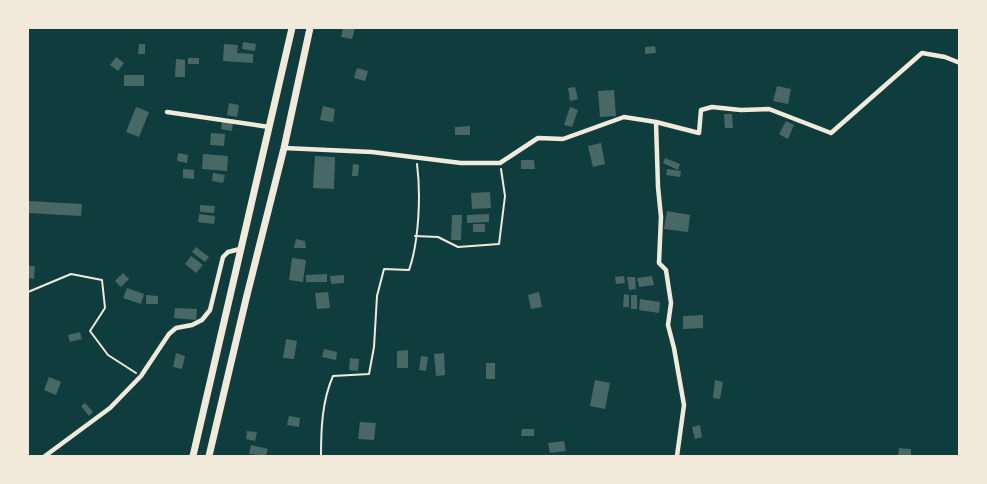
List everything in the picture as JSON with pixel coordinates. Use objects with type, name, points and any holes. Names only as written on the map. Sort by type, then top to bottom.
[{"type":"main road","points":[[194,456],[292,28]]},
{"type":"main road","points":[[210,456],[246,299],[284,148],[310,28]]},
{"type":"street","points":[[284,148],[372,152],[460,163],[500,163],[538,138],[563,139],[624,117],[656,122],[699,133],[701,110],[712,107],[740,110],[769,109],[831,133],[922,53],[960,63]]},
{"type":"street","points":[[167,112],[269,127]]},
{"type":"street","points":[[656,122],[661,217],[659,263],[666,270],[671,303],[668,325],[684,405],[677,456]]},
{"type":"street","points":[[45,456],[110,408],[141,376],[169,334],[176,328],[192,325],[202,320],[210,310],[223,257],[228,252],[240,249]]},
{"type":"path","points":[[321,456],[321,430],[330,382],[333,376],[369,374],[374,347],[377,296],[384,269],[409,270],[420,201],[416,157]]},
{"type":"path","points":[[415,236],[438,237],[458,247],[499,244],[505,196],[500,163]]},
{"type":"path","points":[[28,292],[71,274],[102,280],[105,308],[90,332],[108,355],[141,376]]},
{"type":"building","points":[[343,28],[355,28],[352,39],[341,37]]},
{"type":"building","points":[[243,42],[256,44],[255,51],[242,49]]},
{"type":"building","points":[[139,44],[145,44],[145,54],[138,54]]},
{"type":"building","points":[[224,44],[238,45],[237,53],[253,54],[253,63],[223,61]]},
{"type":"building","points":[[655,46],[656,53],[645,54],[645,47]]},
{"type":"building","points":[[116,57],[124,63],[118,71],[110,65]]},
{"type":"building","points":[[188,58],[199,58],[199,64],[188,64]]},
{"type":"building","points":[[176,59],[185,60],[185,77],[175,77]]},
{"type":"building","points":[[357,68],[368,71],[365,81],[354,78]]},
{"type":"building","points":[[124,75],[144,75],[144,86],[124,86]]},
{"type":"building","points":[[777,86],[791,89],[788,104],[773,101]]},
{"type":"building","points":[[575,87],[578,99],[570,101],[568,88]]},
{"type":"building","points":[[614,90],[616,116],[600,117],[598,91]]},
{"type":"building","points":[[229,103],[239,105],[237,117],[227,115]]},
{"type":"building","points":[[323,106],[335,109],[333,122],[320,120]]},
{"type":"building","points":[[136,107],[149,112],[139,137],[126,132]]},
{"type":"building","points":[[570,107],[578,110],[572,127],[564,125]]},
{"type":"building","points":[[724,114],[732,114],[733,128],[725,128]]},
{"type":"building","points":[[222,121],[233,122],[232,131],[221,129]]},
{"type":"building","points":[[786,121],[794,125],[788,139],[779,134]]},
{"type":"building","points":[[470,126],[470,135],[455,135],[455,127]]},
{"type":"building","points":[[211,133],[225,134],[224,146],[210,145]]},
{"type":"building","points":[[601,143],[605,164],[593,167],[588,146]]},
{"type":"building","points":[[178,153],[188,155],[187,163],[177,161]]},
{"type":"building","points":[[203,154],[228,156],[227,171],[202,169]]},
{"type":"building","points":[[315,156],[335,157],[334,189],[313,188]]},
{"type":"building","points":[[665,158],[680,164],[678,170],[663,163]]},
{"type":"building","points":[[521,160],[534,160],[535,169],[521,169]]},
{"type":"building","points":[[353,164],[359,165],[358,176],[352,176]]},
{"type":"building","points":[[183,169],[194,170],[194,179],[183,178]]},
{"type":"building","points":[[667,169],[681,171],[680,177],[666,175]]},
{"type":"building","points":[[213,173],[225,175],[223,183],[212,181]]},
{"type":"building","points":[[490,192],[491,208],[472,209],[471,193]]},
{"type":"building","points":[[28,201],[82,204],[81,216],[28,213]]},
{"type":"building","points":[[200,205],[215,206],[214,213],[200,212]]},
{"type":"building","points":[[667,211],[690,215],[688,232],[664,229]]},
{"type":"building","points":[[199,214],[215,216],[214,224],[198,222]]},
{"type":"building","points":[[489,214],[489,222],[467,223],[467,215]]},
{"type":"building","points":[[452,215],[462,215],[461,240],[451,240]]},
{"type":"building","points":[[473,224],[485,224],[485,232],[473,232]]},
{"type":"building","points":[[296,239],[305,241],[306,248],[294,248]]},
{"type":"building","points":[[196,247],[209,257],[205,262],[192,252]]},
{"type":"building","points":[[191,256],[203,265],[196,273],[185,264]]},
{"type":"building","points":[[292,258],[306,260],[303,282],[289,280]]},
{"type":"building","points":[[28,266],[35,266],[34,279],[28,278]]},
{"type":"building","points":[[123,273],[129,279],[121,287],[115,281]]},
{"type":"building","points":[[327,274],[327,282],[306,282],[306,275]]},
{"type":"building","points":[[344,275],[344,283],[331,284],[330,276]]},
{"type":"building","points":[[624,276],[625,283],[616,284],[615,277]]},
{"type":"building","points":[[652,276],[654,285],[639,287],[637,278]]},
{"type":"building","points":[[627,277],[635,277],[636,289],[629,290]]},
{"type":"building","points":[[127,288],[144,294],[141,304],[123,298]]},
{"type":"building","points":[[328,292],[330,308],[317,309],[315,293]]},
{"type":"building","points":[[539,292],[542,307],[531,309],[528,295]]},
{"type":"building","points":[[624,294],[629,295],[629,307],[623,307]]},
{"type":"building","points":[[146,295],[158,296],[158,304],[146,304]]},
{"type":"building","points":[[631,295],[637,295],[637,309],[631,309]]},
{"type":"building","points":[[640,299],[660,302],[659,313],[639,310]]},
{"type":"building","points":[[175,308],[197,309],[196,320],[174,318]]},
{"type":"building","points":[[703,315],[703,328],[683,329],[683,316]]},
{"type":"building","points":[[80,332],[82,339],[70,342],[68,335]]},
{"type":"building","points":[[286,339],[297,341],[294,359],[283,358]]},
{"type":"building","points":[[324,349],[337,352],[336,360],[322,357]]},
{"type":"building","points":[[408,350],[408,368],[397,368],[397,351]]},
{"type":"building","points":[[176,353],[185,356],[182,369],[173,367]]},
{"type":"building","points":[[444,353],[445,375],[436,376],[434,354]]},
{"type":"building","points":[[421,356],[428,357],[426,371],[419,370]]},
{"type":"building","points":[[350,358],[359,359],[358,371],[349,370]]},
{"type":"building","points":[[486,363],[495,363],[495,379],[486,379]]},
{"type":"building","points":[[49,377],[61,382],[56,395],[44,390]]},
{"type":"building","points":[[595,380],[610,383],[605,409],[590,406]]},
{"type":"building","points":[[715,380],[723,382],[720,399],[713,398]]},
{"type":"building","points":[[85,403],[93,412],[89,416],[81,406]]},
{"type":"building","points":[[289,416],[300,418],[299,427],[287,425]]},
{"type":"building","points":[[360,422],[376,423],[374,440],[358,439]]},
{"type":"building","points":[[700,425],[702,437],[695,439],[692,427]]},
{"type":"building","points":[[522,429],[534,429],[534,436],[521,436]]},
{"type":"building","points":[[247,431],[257,432],[255,441],[246,439]]},
{"type":"building","points":[[564,441],[566,451],[550,453],[548,443]]},
{"type":"building","points":[[251,445],[268,449],[266,456],[249,454]]},
{"type":"building","points":[[899,448],[911,449],[911,456],[898,456]]}]
